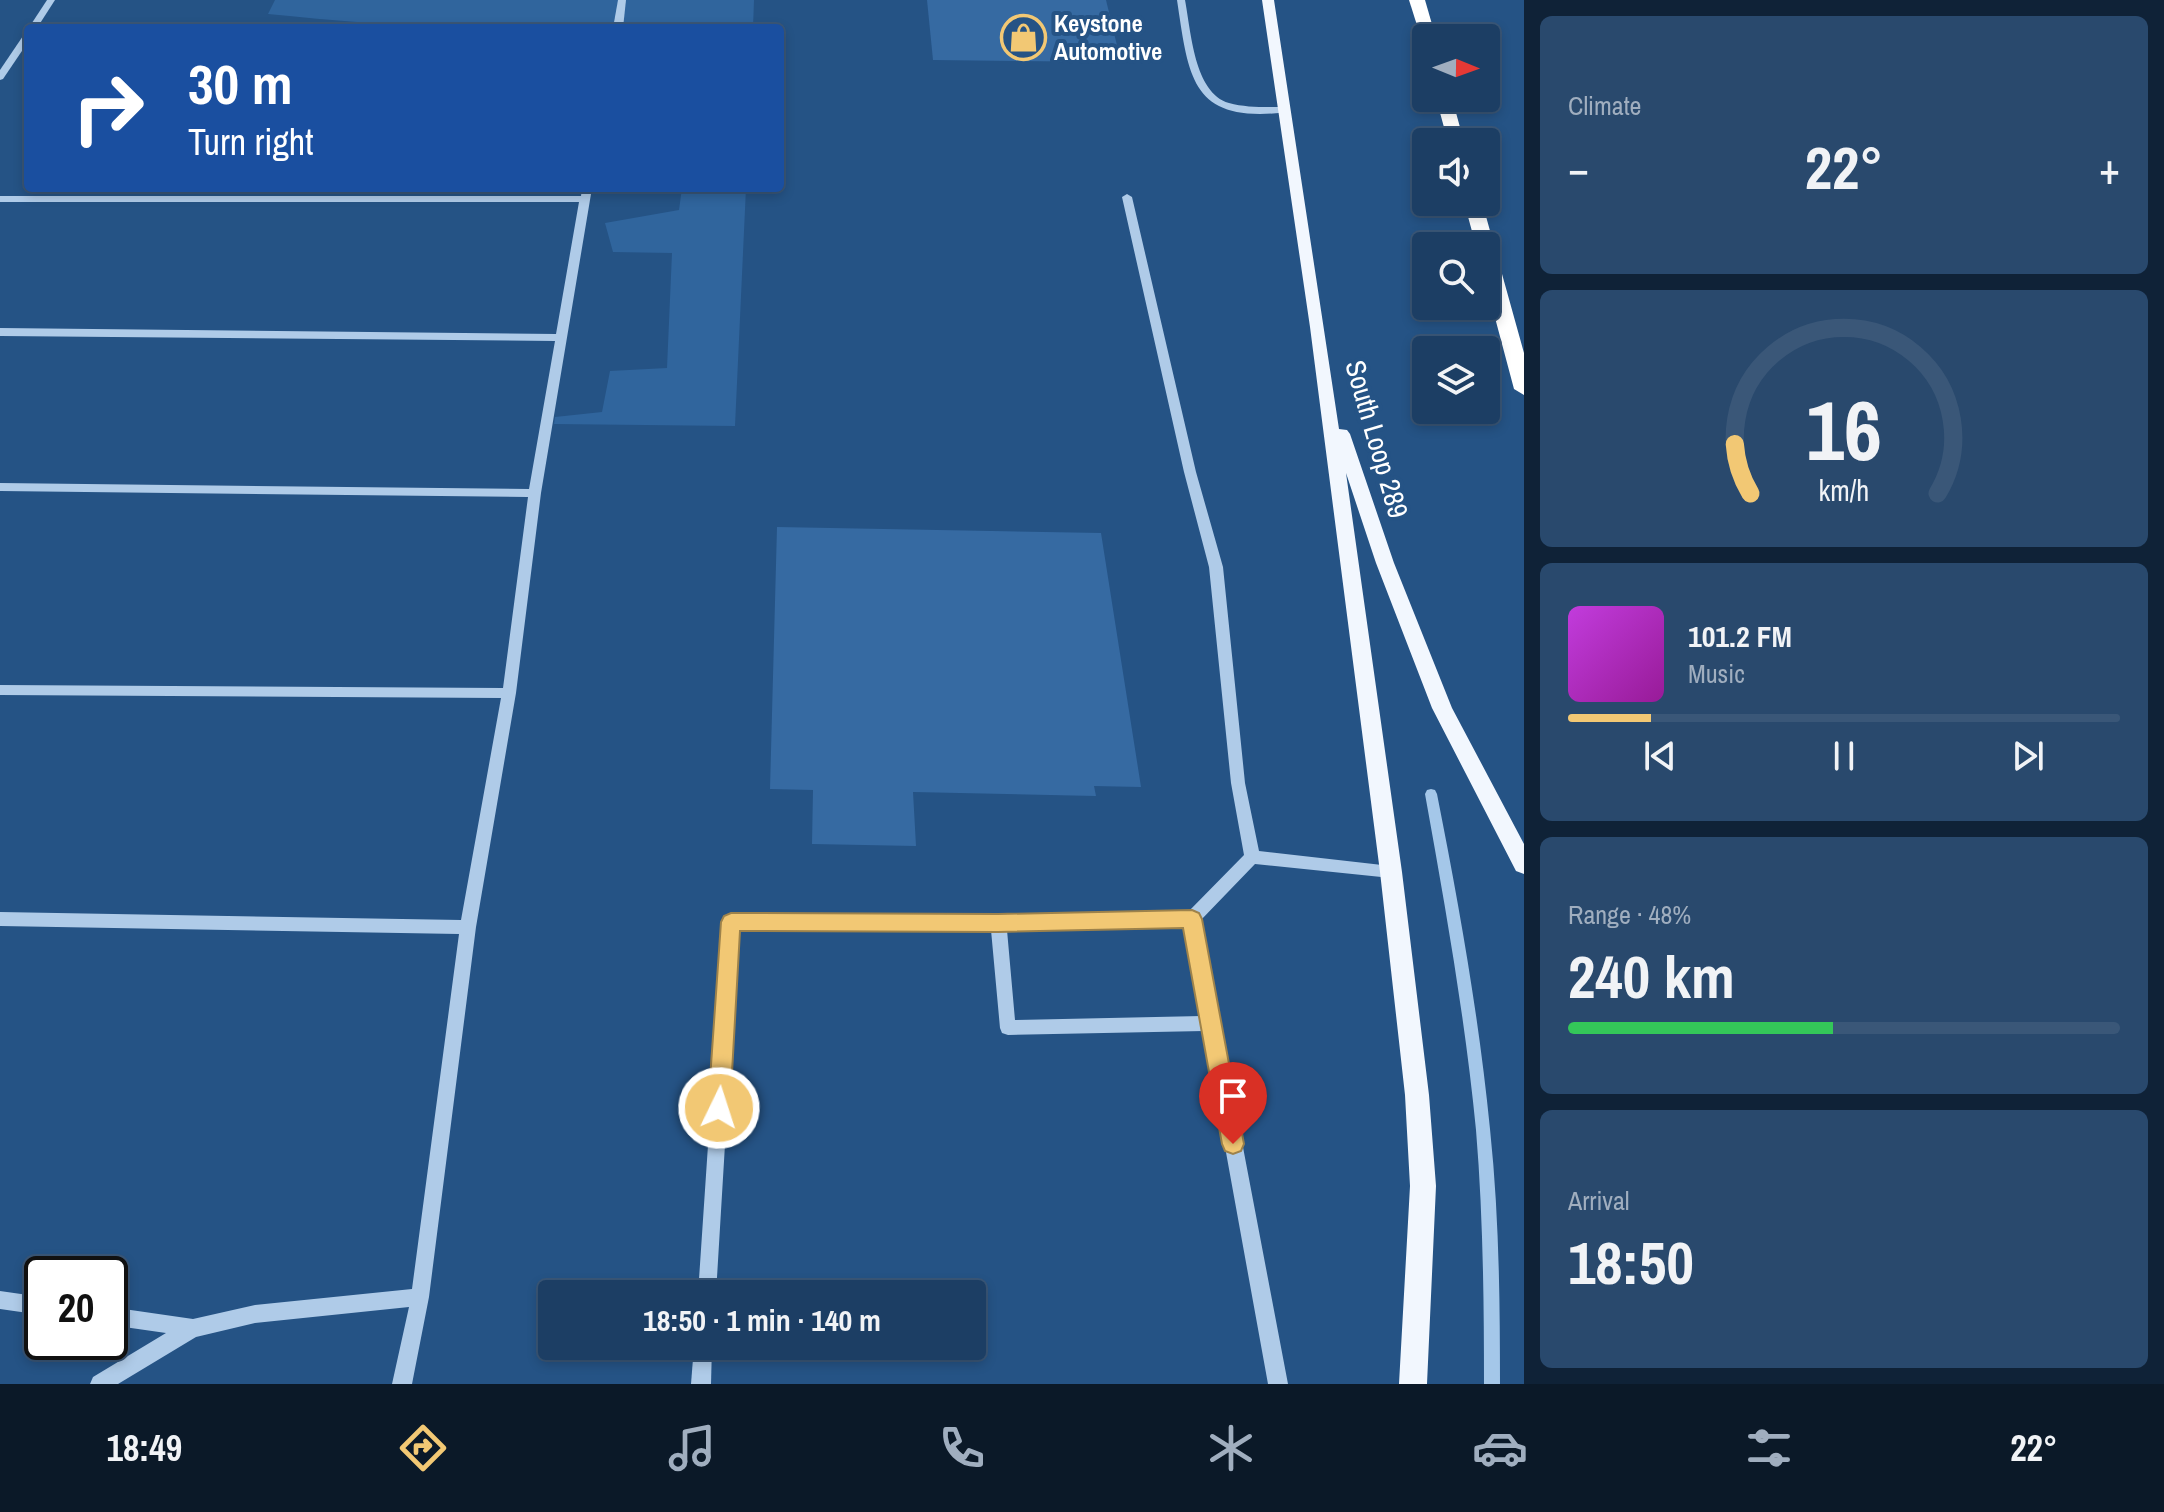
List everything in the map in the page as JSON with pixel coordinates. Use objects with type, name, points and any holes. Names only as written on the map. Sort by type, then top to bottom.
[{"type":"highway","points":[[1417,0],[1424,24]]},
{"type":"highway","points":[[1500,302],[1524,389]]},
{"type":"main road","name":"South Loop 289","points":[[1268,0],[1317,328],[1344,444],[1385,563],[1442,708],[1524,865]]},
{"type":"main road","points":[[1317,328],[1409,1014],[1423,1186],[1413,1384]]},
{"type":"street","points":[[35,24],[51,0]]},
{"type":"street","points":[[619,24],[622,0]]},
{"type":"street","points":[[1181,0],[1198,80],[1211,98],[1228,106],[1285,110]]},
{"type":"street","points":[[0,77],[24,41]]},
{"type":"street","points":[[13,57],[24,57]]},
{"type":"street","points":[[0,199],[586,194],[535,493],[509,693],[468,927],[420,1297],[402,1384]]},
{"type":"street","points":[[1127,197],[1190,472],[1216,567],[1238,783],[1252,857]]},
{"type":"street","points":[[0,332],[560,338]]},
{"type":"street","points":[[0,487],[535,493]]},
{"type":"street","points":[[0,690],[509,693]]},
{"type":"street","points":[[1252,857],[1391,872]]},
{"type":"street","points":[[708,1280],[731,922],[998,923],[1192,919],[1252,857]]},
{"type":"street","points":[[0,919],[468,927]]},
{"type":"street","points":[[1192,919],[1278,1384]]},
{"type":"street","points":[[998,923],[1008,1028],[1211,1023]]},
{"type":"street","points":[[100,1384],[193,1328],[255,1314],[420,1297]]},
{"type":"street","points":[[0,1300],[24,1303]]},
{"type":"street","points":[[128,1319],[193,1328]]},
{"type":"street","points":[[701,1384],[702,1360]]},
{"type":"shaded area","points":[[275,0],[754,0],[753,24],[395,24],[268,14]]},
{"type":"shaded area","points":[[681,192],[746,192],[735,426],[554,424],[555,417],[602,412],[610,371],[667,368],[672,253],[613,252],[605,223],[679,210]]},
{"type":"building","name":"Keystone Automotive","points":[[927,0],[1106,0],[1121,62],[933,60]]},
{"type":"building","points":[[777,527],[1101,533],[1141,787],[1094,786],[1096,796],[913,792],[916,846],[812,844],[813,790],[770,789]]},
{"type":"waterway","points":[[1431,794],[1461,961],[1483,1129],[1488,1193],[1492,1384]]},
{"type":"place","name":"Keystone Automotive","points":[[1023,37]]},
{"type":"route","points":[[719,1108],[731,922],[998,923],[1192,919],[1233,1144]]}]
